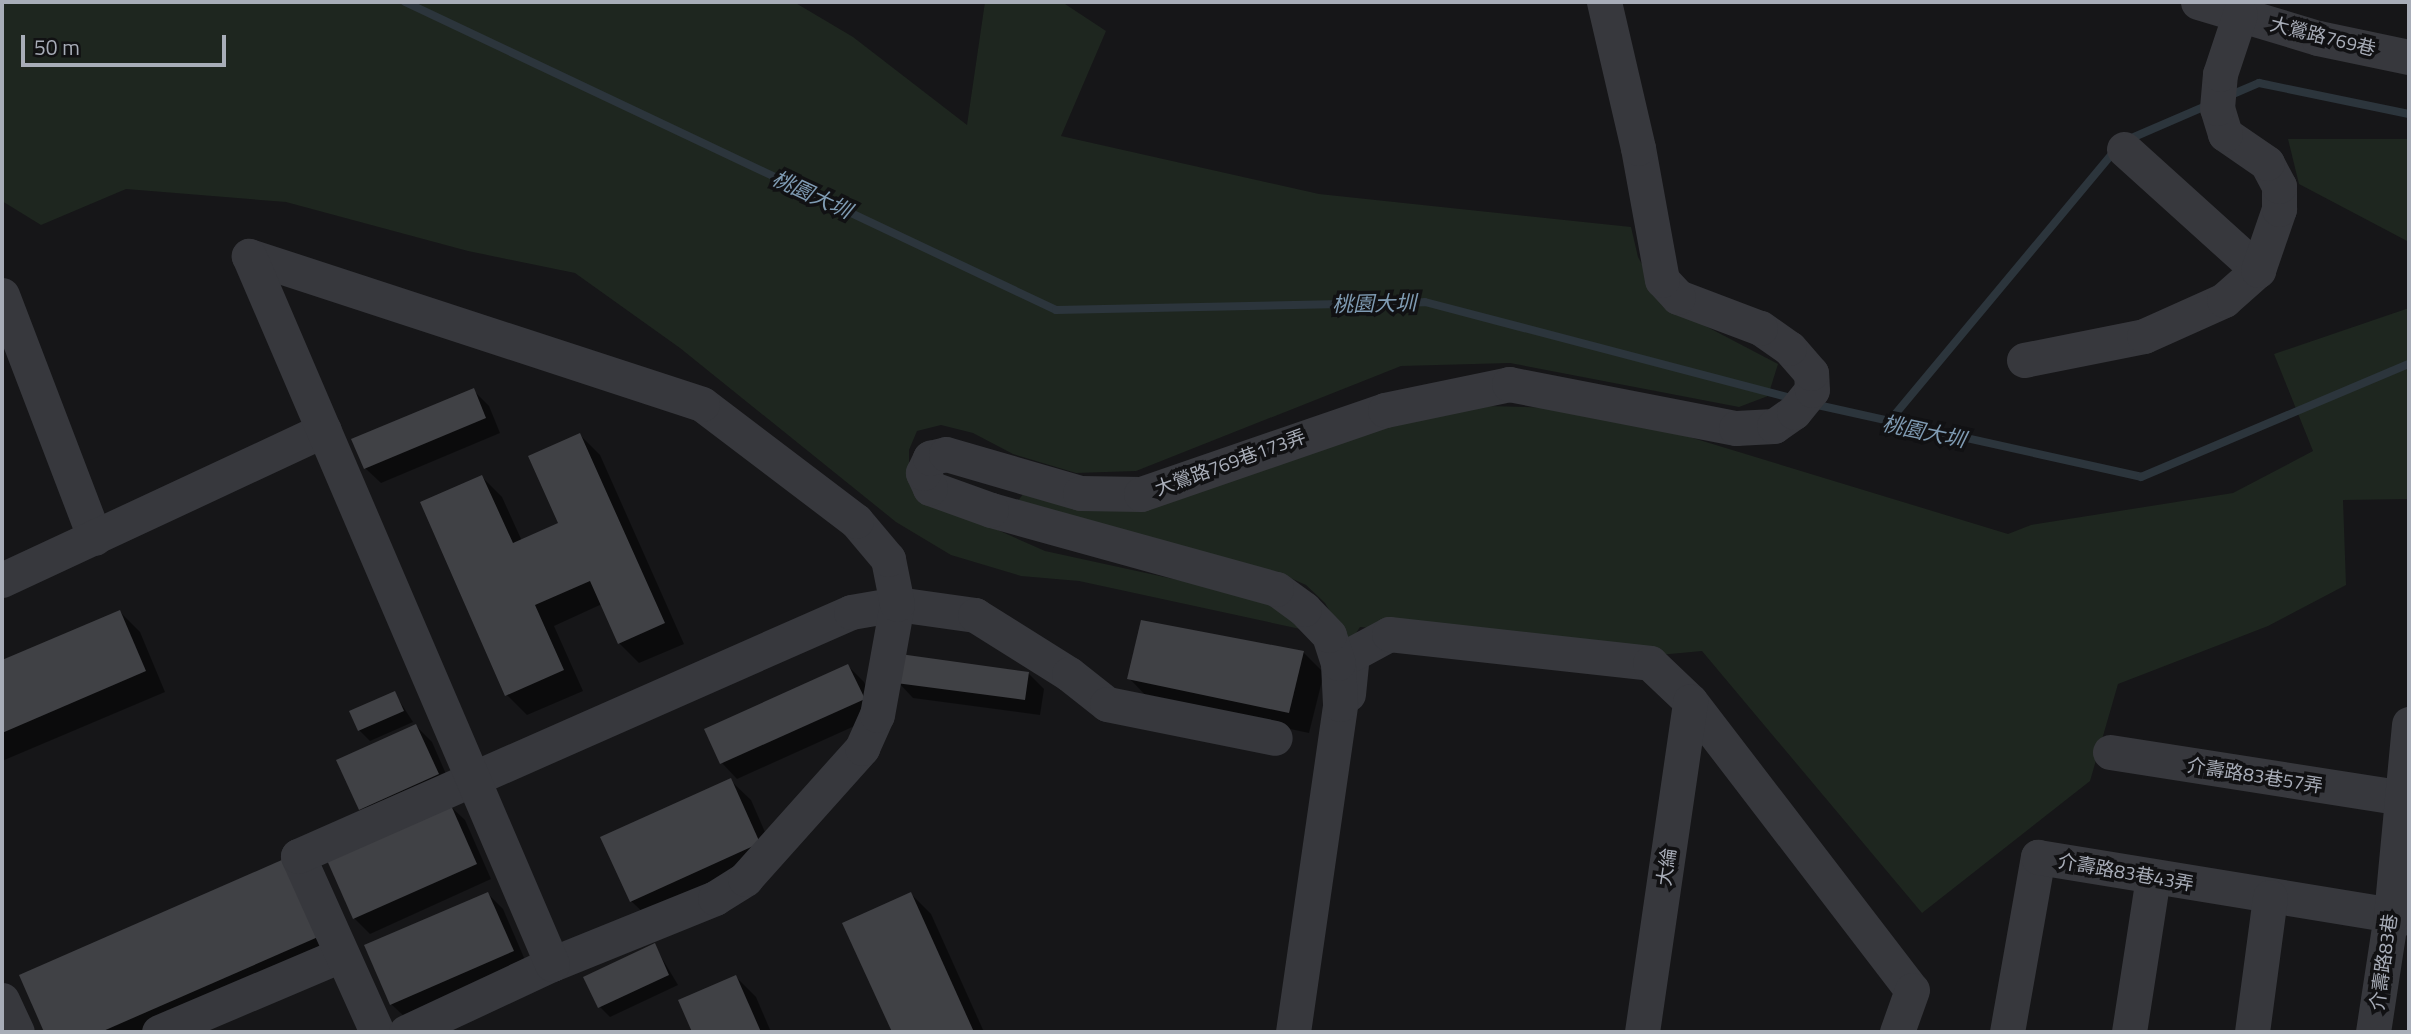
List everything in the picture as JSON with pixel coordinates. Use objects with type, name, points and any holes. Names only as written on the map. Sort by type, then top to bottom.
[{"type":"lane","name":"大鶯路769巷173弄","points":[[1293,1032],[1339,704],[1338,663],[1329,635],[1304,609],[1276,590],[991,510],[930,488],[923,473],[930,458],[946,454],[1080,493],[1141,494],[1385,410],[1509,384],[1735,428],[1774,426],[1794,412],[1812,390],[1811,373],[1789,348],[1760,328],[1678,298],[1662,280],[1638,148],[1604,2]]},
{"type":"lane","name":"大鶯路769巷","points":[[2198,2],[2318,38],[2409,57]]},
{"type":"lane","points":[[2024,360],[2144,336],[2224,300],[2258,270],[2279,209],[2279,186],[2267,163],[2225,134],[2217,108],[2220,74],[2240,14]]},
{"type":"lane","points":[[2124,149],[2258,270]]},
{"type":"lane","points":[[406,1032],[552,964],[715,898],[745,879],[862,748],[877,715],[897,604],[888,559],[856,521],[702,404],[249,256],[552,964]]},
{"type":"lane","points":[[2,295],[95,538]]},
{"type":"lane","points":[[2,580],[324,430]]},
{"type":"lane","points":[[377,1032],[340,955],[298,856],[851,612],[897,604],[975,615],[1069,674],[1107,704],[1275,738]]},
{"type":"lane","points":[[1307,1032],[1352,654],[1389,634],[1650,663],[1690,701],[1912,990],[1897,1032]]},
{"type":"lane","name":"大綸","points":[[1642,1032],[1690,701]]},
{"type":"lane","name":"介壽路83巷","points":[[2372,1032],[2400,917],[2409,724]]},
{"type":"lane","name":"介壽路83巷57弄","points":[[2110,752],[2405,799]]},
{"type":"lane","name":"介壽路83巷43弄","points":[[2007,1032],[2038,857],[2400,917]]},
{"type":"lane","points":[[2129,1032],[2153,877]]},
{"type":"lane","points":[[2252,1032],[2270,897]]},
{"type":"lane","points":[[159,1032],[340,955]]},
{"type":"lane","points":[[2,1000],[17,1032]]},
{"type":"shaded area","points":[[2,2],[794,2],[853,37],[967,125],[985,2],[1062,2],[1106,31],[1061,136],[1319,194],[1631,227],[1638,257],[1658,293],[1694,320],[1778,364],[1768,396],[1739,407],[1510,363],[1401,366],[1136,471],[1076,473],[1013,454],[973,433],[941,425],[917,431],[909,450],[909,474],[921,496],[1045,551],[1270,600],[1305,630],[1079,581],[1021,576],[951,555],[896,522],[680,348],[575,273],[468,251],[286,202],[126,189],[41,225],[2,201]]},
{"type":"shaded area","points":[[2288,139],[2409,139],[2409,242],[2299,184]]},
{"type":"shaded area","points":[[2409,308],[2409,499],[2343,500],[2346,585],[2268,626],[2118,684],[2090,781],[1922,913],[1702,651],[1659,655],[1360,627],[1349,644],[1325,603],[1306,585],[1277,572],[1013,507],[1024,493],[1093,509],[1385,424],[1487,406],[1557,408],[1660,428],[2008,534],[2031,525],[2233,493],[2313,451],[2274,354]]},
{"type":"building","points":[[474,388],[486,418],[364,469],[351,439]]},
{"type":"building","points":[[580,433],[665,623],[618,644],[590,581],[535,605],[564,670],[505,696],[420,502],[482,475],[513,543],[558,523],[528,456]]},
{"type":"building","points":[[120,610],[146,671],[2,733],[2,660]]},
{"type":"building","points":[[1141,620],[1304,651],[1289,713],[1127,679]]},
{"type":"building","points":[[900,654],[1029,672],[1025,700],[896,683]]},
{"type":"building","points":[[848,664],[865,699],[720,764],[704,729]]},
{"type":"building","points":[[395,691],[404,711],[358,731],[349,711]]},
{"type":"building","points":[[416,724],[439,774],[359,810],[336,760]]},
{"type":"building","points":[[731,778],[760,843],[630,902],[600,837]]},
{"type":"building","points":[[450,803],[477,864],[353,919],[326,858]]},
{"type":"building","points":[[284,859],[318,937],[101,1032],[44,1032],[19,975]]},
{"type":"building","points":[[488,892],[514,951],[390,1005],[364,945]]},
{"type":"building","points":[[911,892],[974,1032],[892,1032],[842,923]]},
{"type":"building","points":[[655,943],[669,975],[598,1008],[583,977]]},
{"type":"building","points":[[736,975],[761,1032],[692,1032],[678,1000]]},
{"type":"waterway","name":"桃園大圳","points":[[405,2],[1056,310],[1425,302],[1794,399]]},
{"type":"waterway","points":[[2226,97],[2259,83],[2409,114]]},
{"type":"waterway","points":[[2127,140],[2208,105]]},
{"type":"waterway","points":[[1887,424],[2115,150]]},
{"type":"waterway","name":"桃園大圳","points":[[1813,404],[2141,477],[2409,364]]}]
